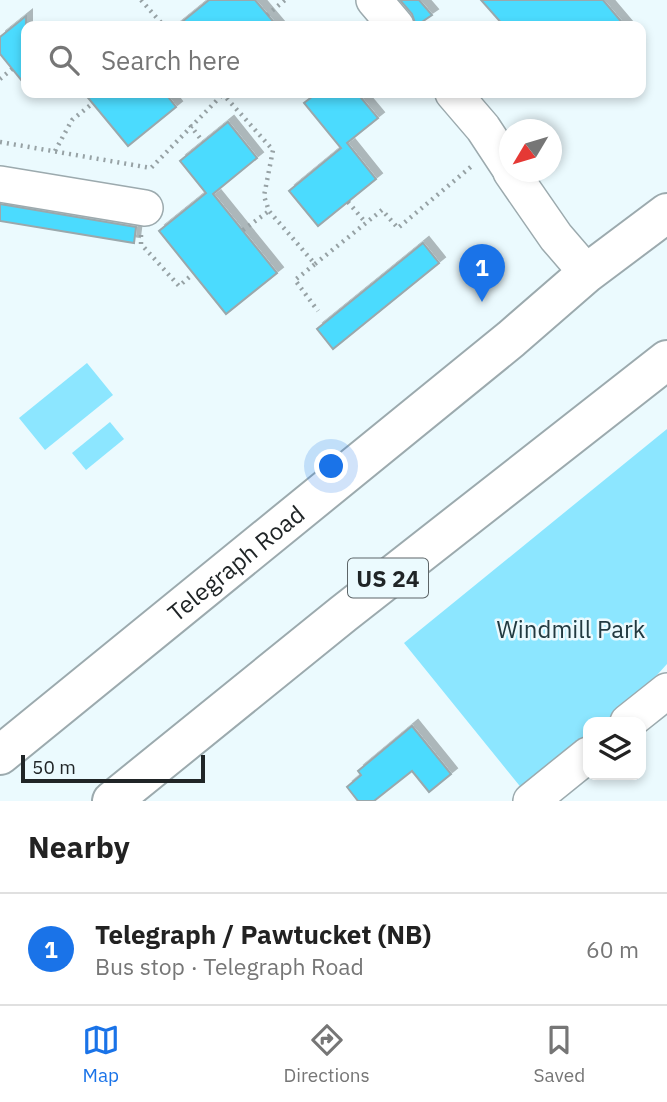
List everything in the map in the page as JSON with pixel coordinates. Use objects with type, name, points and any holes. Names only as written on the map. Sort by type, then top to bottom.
[{"type":"highway","name":"Telegraph Road","points":[[0,755],[511,339],[587,274],[667,213]]},
{"type":"highway","name":"US 24","points":[[112,801],[667,359]]},
{"type":"street","points":[[374,0],[392,21]]},
{"type":"street","points":[[457,98],[483,128],[499,153]]},
{"type":"street","points":[[518,182],[556,237],[587,274]]},
{"type":"street","points":[[0,184],[145,208]]},
{"type":"street","points":[[634,717],[667,691]]},
{"type":"street","points":[[531,801],[583,759]]},
{"type":"path","points":[[141,0],[160,21]]},
{"type":"path","points":[[267,15],[285,0]]},
{"type":"path","points":[[0,79],[12,69]]},
{"type":"path","points":[[0,142],[151,168],[218,98]]},
{"type":"path","points":[[227,98],[272,150],[272,166],[264,196],[269,211],[315,264]]},
{"type":"path","points":[[55,151],[72,120],[93,103]]},
{"type":"path","points":[[190,125],[203,142]]},
{"type":"path","points":[[318,311],[295,280],[382,211],[398,228],[474,164],[475,154]]},
{"type":"path","points":[[348,202],[366,223]]},
{"type":"path","points":[[243,230],[269,211]]},
{"type":"green space","points":[[87,363],[113,395],[45,450],[19,418]]},
{"type":"green space","points":[[110,422],[124,439],[86,470],[72,453]]},
{"type":"green space","name":"Windmill Park","points":[[667,429],[667,664],[636,698],[612,717],[583,717],[583,741],[523,790],[404,643]]},
{"type":"building","points":[[209,0],[255,0],[273,21],[183,21]]},
{"type":"building","points":[[400,0],[419,0],[432,15],[423,21],[414,21]]},
{"type":"building","points":[[481,0],[603,0],[621,21],[500,21]]},
{"type":"building","points":[[26,16],[26,21],[21,21],[21,80],[0,54],[0,37]]},
{"type":"building","points":[[88,98],[169,98],[176,107],[128,146]]},
{"type":"building","points":[[310,98],[361,98],[378,118],[347,143],[376,179],[318,226],[289,191],[341,148],[304,103]]},
{"type":"building","points":[[228,122],[257,158],[213,194],[277,273],[226,314],[159,231],[206,193],[180,161]]},
{"type":"building","points":[[0,204],[136,227],[134,243],[0,221]]},
{"type":"building","points":[[423,243],[439,263],[333,349],[317,329]]},
{"type":"building","points":[[412,726],[451,774],[429,792],[412,771],[374,801],[358,801],[347,787],[361,775],[358,771]]},
{"type":"place","name":"Telegraph / Pawtucket (NB)","points":[[482,302]]}]
